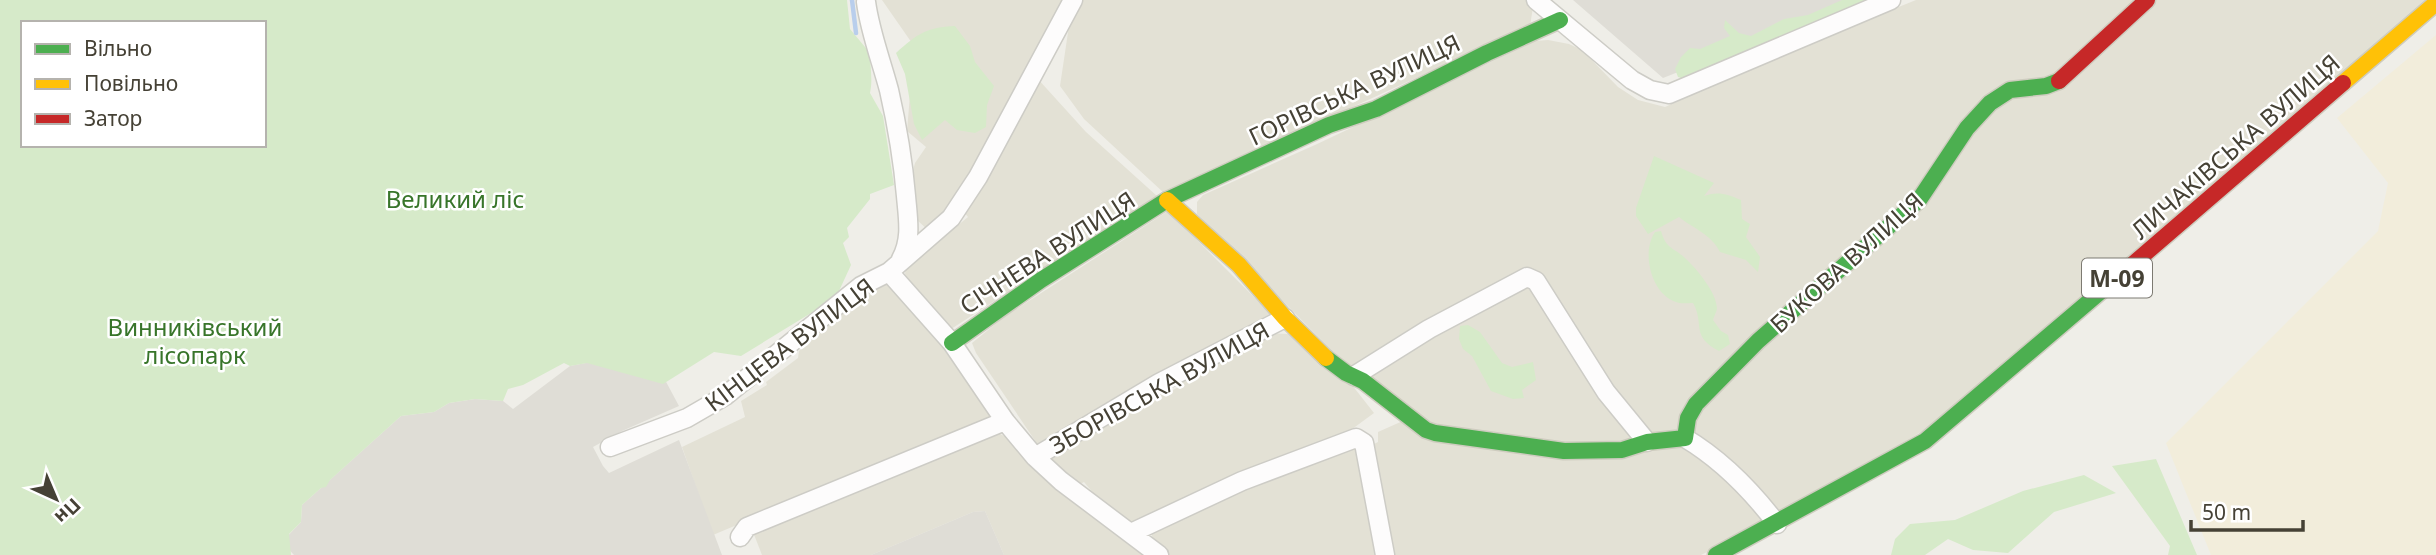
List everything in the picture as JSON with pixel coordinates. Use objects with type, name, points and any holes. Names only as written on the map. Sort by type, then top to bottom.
[{"type":"street","points":[[1536,0],[1632,80],[1650,90],[1669,94],[1891,0]]},
{"type":"street","name":"БУКОВА ВУЛИЦЯ","points":[[1685,438],[1688,418],[1696,404],[1758,341],[1919,200],[1934,182],[1948,156],[1987,106],[2013,89],[2027,85],[2052,85],[2059,81],[2147,0]]},
{"type":"street","name":"КІНЦЕВА ВУЛИЦЯ","points":[[610,447],[687,418],[724,396],[861,286],[889,272],[951,218],[963,203],[1054,38],[1068,1]]},
{"type":"street","name":"КІНЦЕВА ВУЛИЦЯ","points":[[866,2],[897,124],[909,226],[909,243],[902,258],[889,272]]},
{"type":"street","name":"ЛИЧАКІВСЬКА ВУЛИЦЯ","points":[[1716,555],[1777,524],[1931,437],[2436,3]]},
{"type":"street","name":"ГОРІВСЬКА ВУЛИЦЯ","points":[[1167,200],[1329,125],[1376,109],[1560,20]]},
{"type":"street","points":[[1167,200],[1239,265],[1319,353],[1416,423],[1435,433],[1564,451],[1622,450],[1647,442],[1685,438],[1724,465],[1777,524]]},
{"type":"street","name":"СІЧНЕВА ВУЛИЦЯ","points":[[952,342],[1041,280],[1167,200]]},
{"type":"street","points":[[889,272],[952,342],[1005,421],[1035,457],[1061,481],[1159,555]]},
{"type":"street","points":[[1354,376],[1429,329],[1527,278],[1532,278],[1570,332],[1606,392],[1647,442]]},
{"type":"street","name":"ЗБОРІВСЬКА ВУЛИЦЯ","points":[[1035,457],[1159,383],[1285,318]]},
{"type":"street","points":[[740,537],[747,527],[1005,421]]},
{"type":"street","points":[[1131,533],[1242,481],[1356,438],[1364,443],[1385,555]]},
{"type":"shaded area","points":[[882,0],[1527,0],[1533,7],[1530,26],[1164,193],[1084,119],[1060,86],[1070,19],[1056,10],[1056,17],[953,210],[929,231],[917,220],[911,200],[910,182],[915,163],[926,147],[907,131],[914,46]]},
{"type":"shaded area","points":[[1573,0],[1860,0],[1663,78]]},
{"type":"shaded area","points":[[1916,0],[2431,0],[1938,422],[1762,525],[1701,555],[1390,555],[1372,445],[1378,442],[1378,432],[1405,420],[1352,371],[1197,214],[1197,202],[1203,195],[1535,41],[1548,40],[1569,44],[1582,50],[1618,87],[1638,100],[1665,107],[1787,52]]},
{"type":"shaded area","points":[[2436,35],[2436,555],[2211,555],[2166,443],[2378,231],[2388,183],[2337,118]]},
{"type":"shaded area","points":[[1037,78],[1086,132],[1157,196],[948,331],[905,274],[906,268],[968,217],[963,211],[980,182],[986,182],[991,173],[989,166]]},
{"type":"shaded area","points":[[1168,211],[1272,315],[1040,448],[972,343],[1004,317]]},
{"type":"shaded area","points":[[889,282],[951,353],[994,417],[713,535],[682,447],[745,417],[741,401],[767,385],[766,382],[798,358],[799,351],[879,283]]},
{"type":"shaded area","points":[[1265,333],[1288,334],[1352,385],[1374,413],[1344,435],[1221,481],[1134,525],[1095,495],[1084,482],[1080,484],[1059,471],[1046,457],[1169,384],[1173,390],[1182,385],[1180,378]]},
{"type":"shaded area","points":[[612,358],[664,378],[679,406],[593,447],[603,466],[609,473],[679,440],[722,555],[294,555],[282,542],[301,522],[302,505],[401,416],[434,412],[449,403],[475,399],[503,401],[513,409],[570,366]]},
{"type":"shaded area","points":[[996,432],[1012,440],[1149,555],[1004,555],[985,511],[973,512],[871,555],[762,555],[753,532]]},
{"type":"shaded area","points":[[1352,446],[1359,449],[1380,555],[1168,555],[1154,544],[1151,531],[1205,503]]},
{"type":"shaded area","points":[[985,511],[1004,555],[871,555],[973,512]]},
{"type":"green space","name":"Великий ліс","points":[[0,0],[847,0],[850,29],[870,53],[870,93],[883,116],[894,185],[870,194],[870,199],[847,228],[849,237],[843,243],[851,265],[839,291],[816,310],[741,356],[714,352],[663,384],[587,363],[570,366],[564,363],[523,385],[508,389],[503,401],[475,399],[449,403],[434,412],[401,416],[330,480],[326,487],[321,488],[302,505],[301,522],[289,534],[291,555],[0,555]]},
{"type":"green space","points":[[1842,0],[1890,0],[1687,80],[1678,77],[1675,69],[1690,48],[1700,49],[1730,36],[1724,28],[1725,20],[1739,33],[1751,36],[1784,19],[1808,15]]},
{"type":"green space","points":[[955,26],[970,46],[975,62],[994,86],[987,105],[986,127],[975,133],[957,130],[945,120],[922,140],[914,124],[905,74],[896,53],[923,33]]},
{"type":"green space","points":[[1654,156],[1714,183],[1704,196],[1722,194],[1741,200],[1742,219],[1750,224],[1746,237],[1760,257],[1758,272],[1746,260],[1720,252],[1707,236],[1679,217],[1648,234],[1636,216],[1636,208]]},
{"type":"green space","points":[[1661,231],[1668,245],[1695,268],[1714,296],[1717,309],[1713,320],[1721,331],[1728,335],[1730,344],[1719,351],[1701,335],[1693,303],[1678,303],[1667,298],[1655,282],[1649,250],[1655,232]]},
{"type":"green space","points":[[1468,325],[1480,332],[1502,363],[1512,367],[1533,362],[1536,380],[1522,390],[1524,398],[1513,399],[1491,391],[1472,356],[1463,349],[1459,339],[1460,326]]},
{"type":"green space","points":[[2156,459],[2197,555],[2168,555],[2170,546],[2112,466]]},
{"type":"green space","points":[[2084,475],[2116,493],[2054,512],[2008,553],[1973,550],[1948,539],[1925,555],[1891,555],[1895,539],[1910,524],[1955,520],[2023,491]]},
{"type":"waterway","points":[[852,0],[856,33]]},
{"type":"traffic: fast","points":[[952,343],[1041,280],[1167,200],[1329,125],[1376,109],[1560,20]]},
{"type":"traffic: fast","points":[[1326,358],[1346,373],[1363,381],[1426,430],[1435,433],[1564,451],[1622,450],[1647,442],[1685,438],[1688,418],[1696,404],[1758,341],[1919,200],[1967,128],[1990,103],[2010,90],[2046,86],[2059,81]]},
{"type":"traffic: fast","points":[[1716,555],[1925,441],[2133,264]]},
{"type":"traffic: slow","points":[[2343,83],[2436,3]]},
{"type":"traffic: slow","points":[[1167,200],[1239,265],[1285,318],[1326,358]]},
{"type":"traffic: jam","points":[[2059,81],[2147,0]]},
{"type":"traffic: jam","points":[[2133,264],[2343,83]]},
{"type":"park label","name":"Винниківський лісопарк","points":[[195,340]]}]
